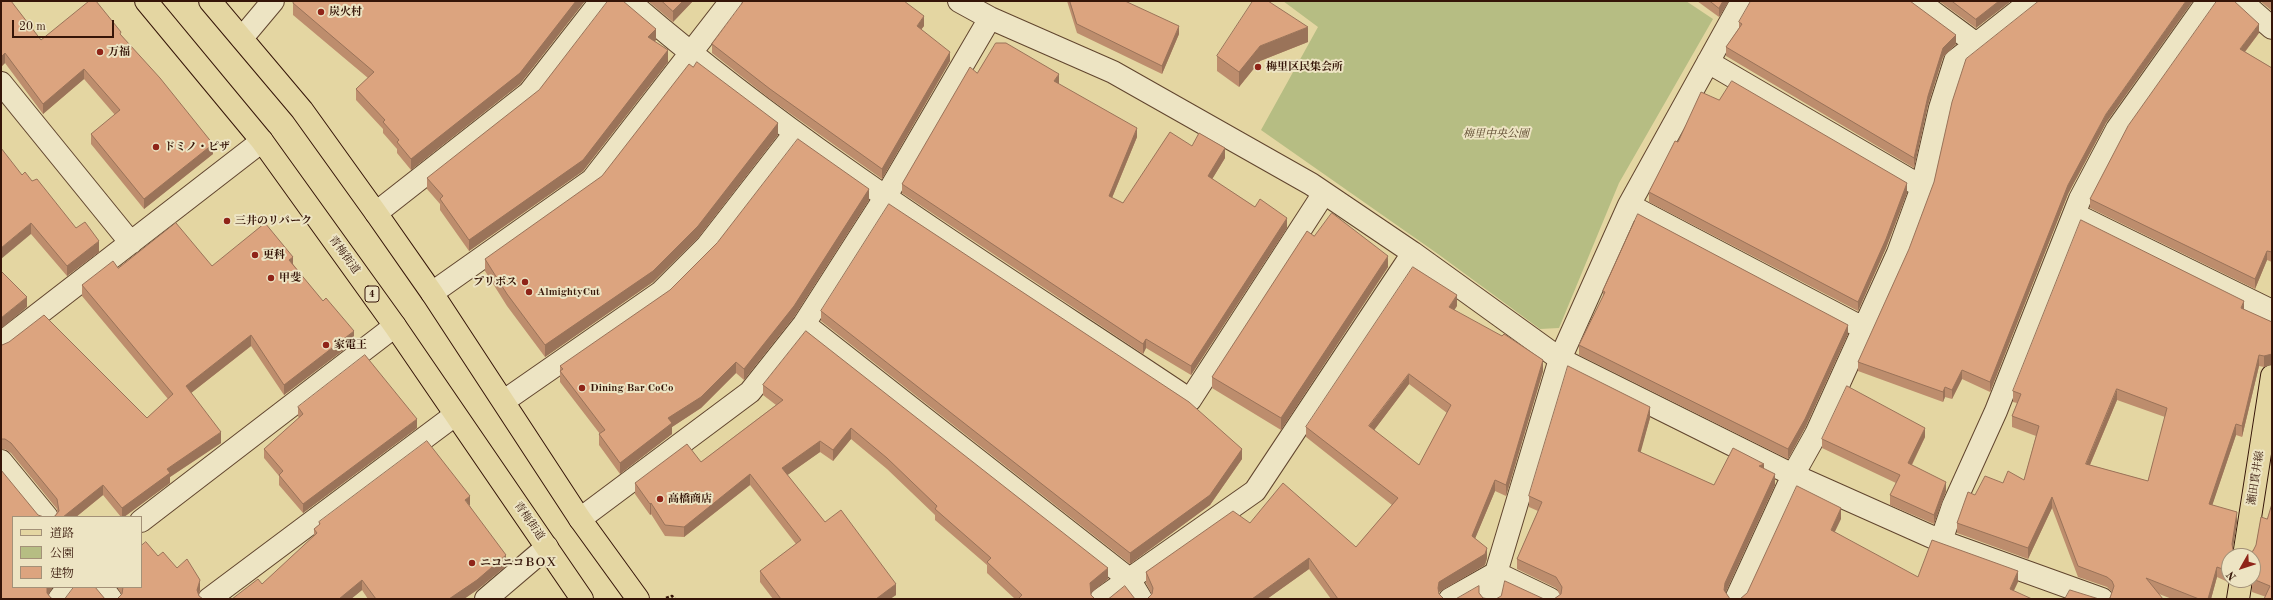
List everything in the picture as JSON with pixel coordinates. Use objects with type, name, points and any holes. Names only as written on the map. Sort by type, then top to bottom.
[{"type":"main road","name":"青梅街道","points":[[146,1],[262,141],[394,326],[582,599]]},
{"type":"main road","points":[[210,1],[302,110],[376,213],[432,293],[580,519],[638,599]]},
{"type":"main road","name":"瀬田貫井線","points":[[2245,548],[2269,412],[2272,376]]},
{"type":"main road","points":[[2238,599],[2240,588]]},
{"type":"street","points":[[242,38],[273,1]]},
{"type":"street","points":[[376,213],[529,93],[601,1]]},
{"type":"street","points":[[629,1],[690,54],[795,133],[886,196],[1190,400],[1324,193]]},
{"type":"street","points":[[432,293],[592,180],[731,1]]},
{"type":"street","points":[[960,1],[990,18],[1113,72],[1311,184],[1413,253],[1560,360],[1793,475],[1941,541],[2058,592],[2102,599]]},
{"type":"street","points":[[1491,599],[1496,573],[1560,360],[1629,205],[1742,1]]},
{"type":"street","points":[[1918,1],[1975,43]]},
{"type":"street","points":[[1736,599],[1793,475],[1816,434],[1898,253],[1922,187],[1940,108],[1955,61],[1975,43],[2030,1]]},
{"type":"street","points":[[1941,541],[1953,506],[1996,411],[2074,214],[2117,129],[2208,1]]},
{"type":"street","points":[[2241,1],[2272,28]]},
{"type":"street","points":[[580,519],[750,392],[804,324],[886,196],[990,18]]},
{"type":"street","points":[[1708,62],[1922,187]]},
{"type":"street","points":[[1,83],[131,242]]},
{"type":"street","points":[[504,401],[661,292],[707,246],[795,133]]},
{"type":"street","points":[[1,343],[262,141]]},
{"type":"street","points":[[1629,205],[1863,328]]},
{"type":"street","points":[[2074,214],[2272,311]]},
{"type":"street","points":[[1101,599],[1255,491],[1413,253]]},
{"type":"street","points":[[804,324],[1129,579],[1141,599]]},
{"type":"street","points":[[142,520],[394,326]]},
{"type":"street","points":[[209,599],[455,415]]},
{"type":"street","points":[[1,461],[46,516]]},
{"type":"street","points":[[486,599],[547,547]]},
{"type":"street","points":[[1450,599],[1496,573]]},
{"type":"street","points":[[1496,573],[1550,599]]},
{"type":"street","points":[[59,599],[67,588]]},
{"type":"street","points":[[103,588],[111,599]]},
{"type":"path","points":[[672,596],[675,599]]},
{"type":"green space","name":"梅里中央公園","points":[[1283,1],[1686,1],[1713,19],[1619,183],[1559,328],[1540,329],[1438,254],[1261,130],[1318,27]]},
{"type":"building","points":[[1,1],[11,1],[41,40],[89,1],[96,1],[121,32],[120,34],[160,78],[213,144],[144,199],[91,134],[120,110],[84,69],[43,104],[5,53],[1,57]]},
{"type":"building","points":[[295,1],[576,1],[520,73],[411,159],[397,142],[399,140],[383,122],[385,120],[356,89],[374,72],[293,3]]},
{"type":"building","points":[[608,1],[623,1],[656,29],[648,37],[668,50],[583,160],[469,240],[440,199],[443,196],[427,178],[539,90]]},
{"type":"building","points":[[662,1],[683,1],[673,11]]},
{"type":"building","points":[[744,1],[904,1],[924,16],[917,26],[950,52],[882,169],[770,89],[712,44]]},
{"type":"building","points":[[1070,1],[1125,1],[1179,26],[1162,66],[1077,24]]},
{"type":"building","points":[[1253,1],[1268,1],[1308,27],[1260,46],[1239,72],[1217,56]]},
{"type":"building","points":[[1710,1],[1723,1],[1719,8]]},
{"type":"building","points":[[1751,1],[1910,1],[1956,35],[1943,48],[1928,96],[1914,158],[1726,47],[1742,24],[1739,22]]},
{"type":"building","points":[[1952,1],[1999,1],[1976,19]]},
{"type":"building","points":[[2039,1],[2186,1],[2106,114],[2068,185],[1990,382],[1962,370],[1952,390],[1945,387],[1943,392],[1858,362],[1909,249],[1934,182],[1952,102],[1966,59]]},
{"type":"building","points":[[2217,1],[2234,1],[2259,24],[2240,49],[2272,68],[2272,252],[2267,251],[2255,279],[2090,199],[2128,126]]},
{"type":"building","points":[[996,43],[1006,43],[1059,74],[1054,81],[1137,128],[1109,196],[1123,203],[1170,132],[1192,146],[1199,133],[1225,148],[1208,176],[1255,207],[1260,199],[1287,218],[1191,366],[1146,339],[1143,344],[902,184],[970,67],[977,73]]},
{"type":"building","points":[[697,62],[778,123],[698,226],[653,271],[545,345],[507,294],[485,259],[602,176],[689,64],[693,67]]},
{"type":"building","points":[[1732,81],[1907,183],[1886,239],[1858,302],[1649,192],[1675,141],[1678,142],[1701,92],[1719,100]]},
{"type":"building","points":[[798,139],[869,189],[794,306],[744,369],[736,362],[701,397],[668,418],[672,423],[620,463],[599,434],[605,430],[560,371],[563,369],[560,366],[670,290],[717,243]]},
{"type":"building","points":[[1,148],[22,175],[25,172],[32,181],[37,179],[76,228],[85,222],[99,241],[67,266],[31,223],[1,248]]},
{"type":"building","points":[[889,204],[1189,402],[1242,449],[1210,495],[1130,553],[821,311]]},
{"type":"building","points":[[1332,213],[1388,256],[1281,418],[1212,377],[1307,231],[1314,236]]},
{"type":"building","points":[[1638,214],[1848,325],[1805,419],[1788,449],[1579,345],[1605,292],[1603,291]]},
{"type":"building","points":[[2081,220],[2244,301],[2241,308],[2272,322],[2272,354],[2264,356],[2259,355],[2242,426],[2236,424],[2209,504],[2237,512],[2233,548],[2221,548],[2221,568],[2217,567],[2208,599],[2199,599],[2146,578],[2163,599],[2107,599],[2110,598],[2114,586],[2112,581],[2107,577],[2078,566],[2052,497],[2028,548],[1957,523],[1968,492],[1975,495],[1985,476],[2003,483],[2008,471],[2024,480],[2039,426],[2012,416],[2021,394],[2013,391]],"holes":[[[2117,389],[2167,408],[2148,481],[2086,464]]]},
{"type":"building","points":[[176,223],[212,266],[265,223],[293,257],[289,260],[323,301],[326,298],[354,331],[284,385],[251,335],[186,386],[221,432],[167,469],[170,473],[122,508],[103,485],[64,516],[55,516],[59,511],[57,499],[11,443],[5,439],[1,439],[1,345],[9,342],[44,315],[147,418],[173,394],[82,285],[113,261],[118,268]]},
{"type":"building","points":[[1413,267],[1457,295],[1449,307],[1502,336],[1504,334],[1543,360],[1506,485],[1495,480],[1472,536],[1487,548],[1485,554],[1439,582],[1439,594],[1444,599],[1338,599],[1309,558],[1252,599],[1147,599],[1152,594],[1153,588],[1146,572],[1233,511],[1250,523],[1283,483],[1356,547],[1398,498],[1306,427]],"holes":[[[1409,374],[1451,405],[1419,465],[1369,426]]]},
{"type":"building","points":[[1,271],[27,297],[1,318]]},
{"type":"building","points":[[806,331],[1108,568],[1090,583],[1091,595],[1095,599],[1018,599],[1022,595],[987,562],[991,558],[935,509],[937,506],[887,458],[851,428],[833,450],[820,441],[782,468],[825,522],[841,510],[896,584],[876,599],[781,599],[760,571],[801,540],[750,474],[684,527],[665,525],[651,503],[650,504],[635,483],[687,444],[701,462],[783,400],[763,385]]},
{"type":"building","points":[[365,355],[417,419],[303,504],[279,475],[283,471],[264,449],[303,414],[298,407]]},
{"type":"building","points":[[1568,366],[1650,407],[1638,451],[1714,485],[1733,448],[1764,464],[1759,466],[1775,474],[1725,583],[1724,590],[1730,599],[1554,599],[1561,594],[1562,587],[1556,577],[1517,559],[1542,502],[1529,496]]},
{"type":"building","points":[[1847,386],[1925,428],[1908,463],[1946,482],[1934,515],[1890,495],[1900,475],[1822,439]]},
{"type":"building","points":[[427,441],[470,496],[465,500],[506,555],[477,580],[449,599],[376,599],[362,580],[339,599],[232,599],[258,579],[262,584],[317,533],[314,529],[320,524],[319,522]]},
{"type":"building","points":[[1,470],[38,515],[41,516],[12,516],[12,588],[47,588],[47,593],[53,599],[1,599]]},
{"type":"building","points":[[1797,486],[1841,508],[1831,530],[1918,577],[1932,540],[2018,571],[2010,589],[2032,599],[1740,599],[1747,593]]},
{"type":"building","points":[[2272,504],[2272,599],[2264,599],[2270,586],[2261,582],[2261,548],[2254,548],[2261,517],[2267,519]]},
{"type":"building","points":[[146,542],[158,556],[163,552],[177,568],[187,559],[200,580],[197,590],[199,596],[203,599],[117,599],[122,594],[123,588],[142,588],[142,545]]},
{"type":"building","points":[[1505,581],[1544,599],[1496,599],[1501,596]]},
{"type":"building","points":[[1125,586],[1135,599],[1108,599]]},
{"type":"building","points":[[1479,586],[1479,593],[1483,598],[1489,599],[1456,599]]},
{"type":"building","points":[[73,588],[96,588],[105,599],[65,599]]},
{"type":"building","points":[[2070,590],[2099,599],[2065,599]]},
{"type":"place","name":"炭火村","points":[[321,12]]},
{"type":"place","name":"万福","points":[[100,52]]},
{"type":"place","name":"梅里区民集会所","points":[[1258,67]]},
{"type":"place","name":"ドミノ・ピザ","points":[[156,147]]},
{"type":"place","name":"三井のリパーク","points":[[227,221]]},
{"type":"place","name":"更科","points":[[255,255]]},
{"type":"place","name":"甲斐","points":[[271,278]]},
{"type":"place","name":"プリポス","points":[[525,282]]},
{"type":"place","name":"AlmightyCut","points":[[529,292]]},
{"type":"place","name":"家電王","points":[[326,345]]},
{"type":"place","name":"Dining Bar CoCo","points":[[582,388]]},
{"type":"place","name":"高橋商店","points":[[660,499]]},
{"type":"place","name":"ニコニコＢＯＸ","points":[[472,563]]}]
